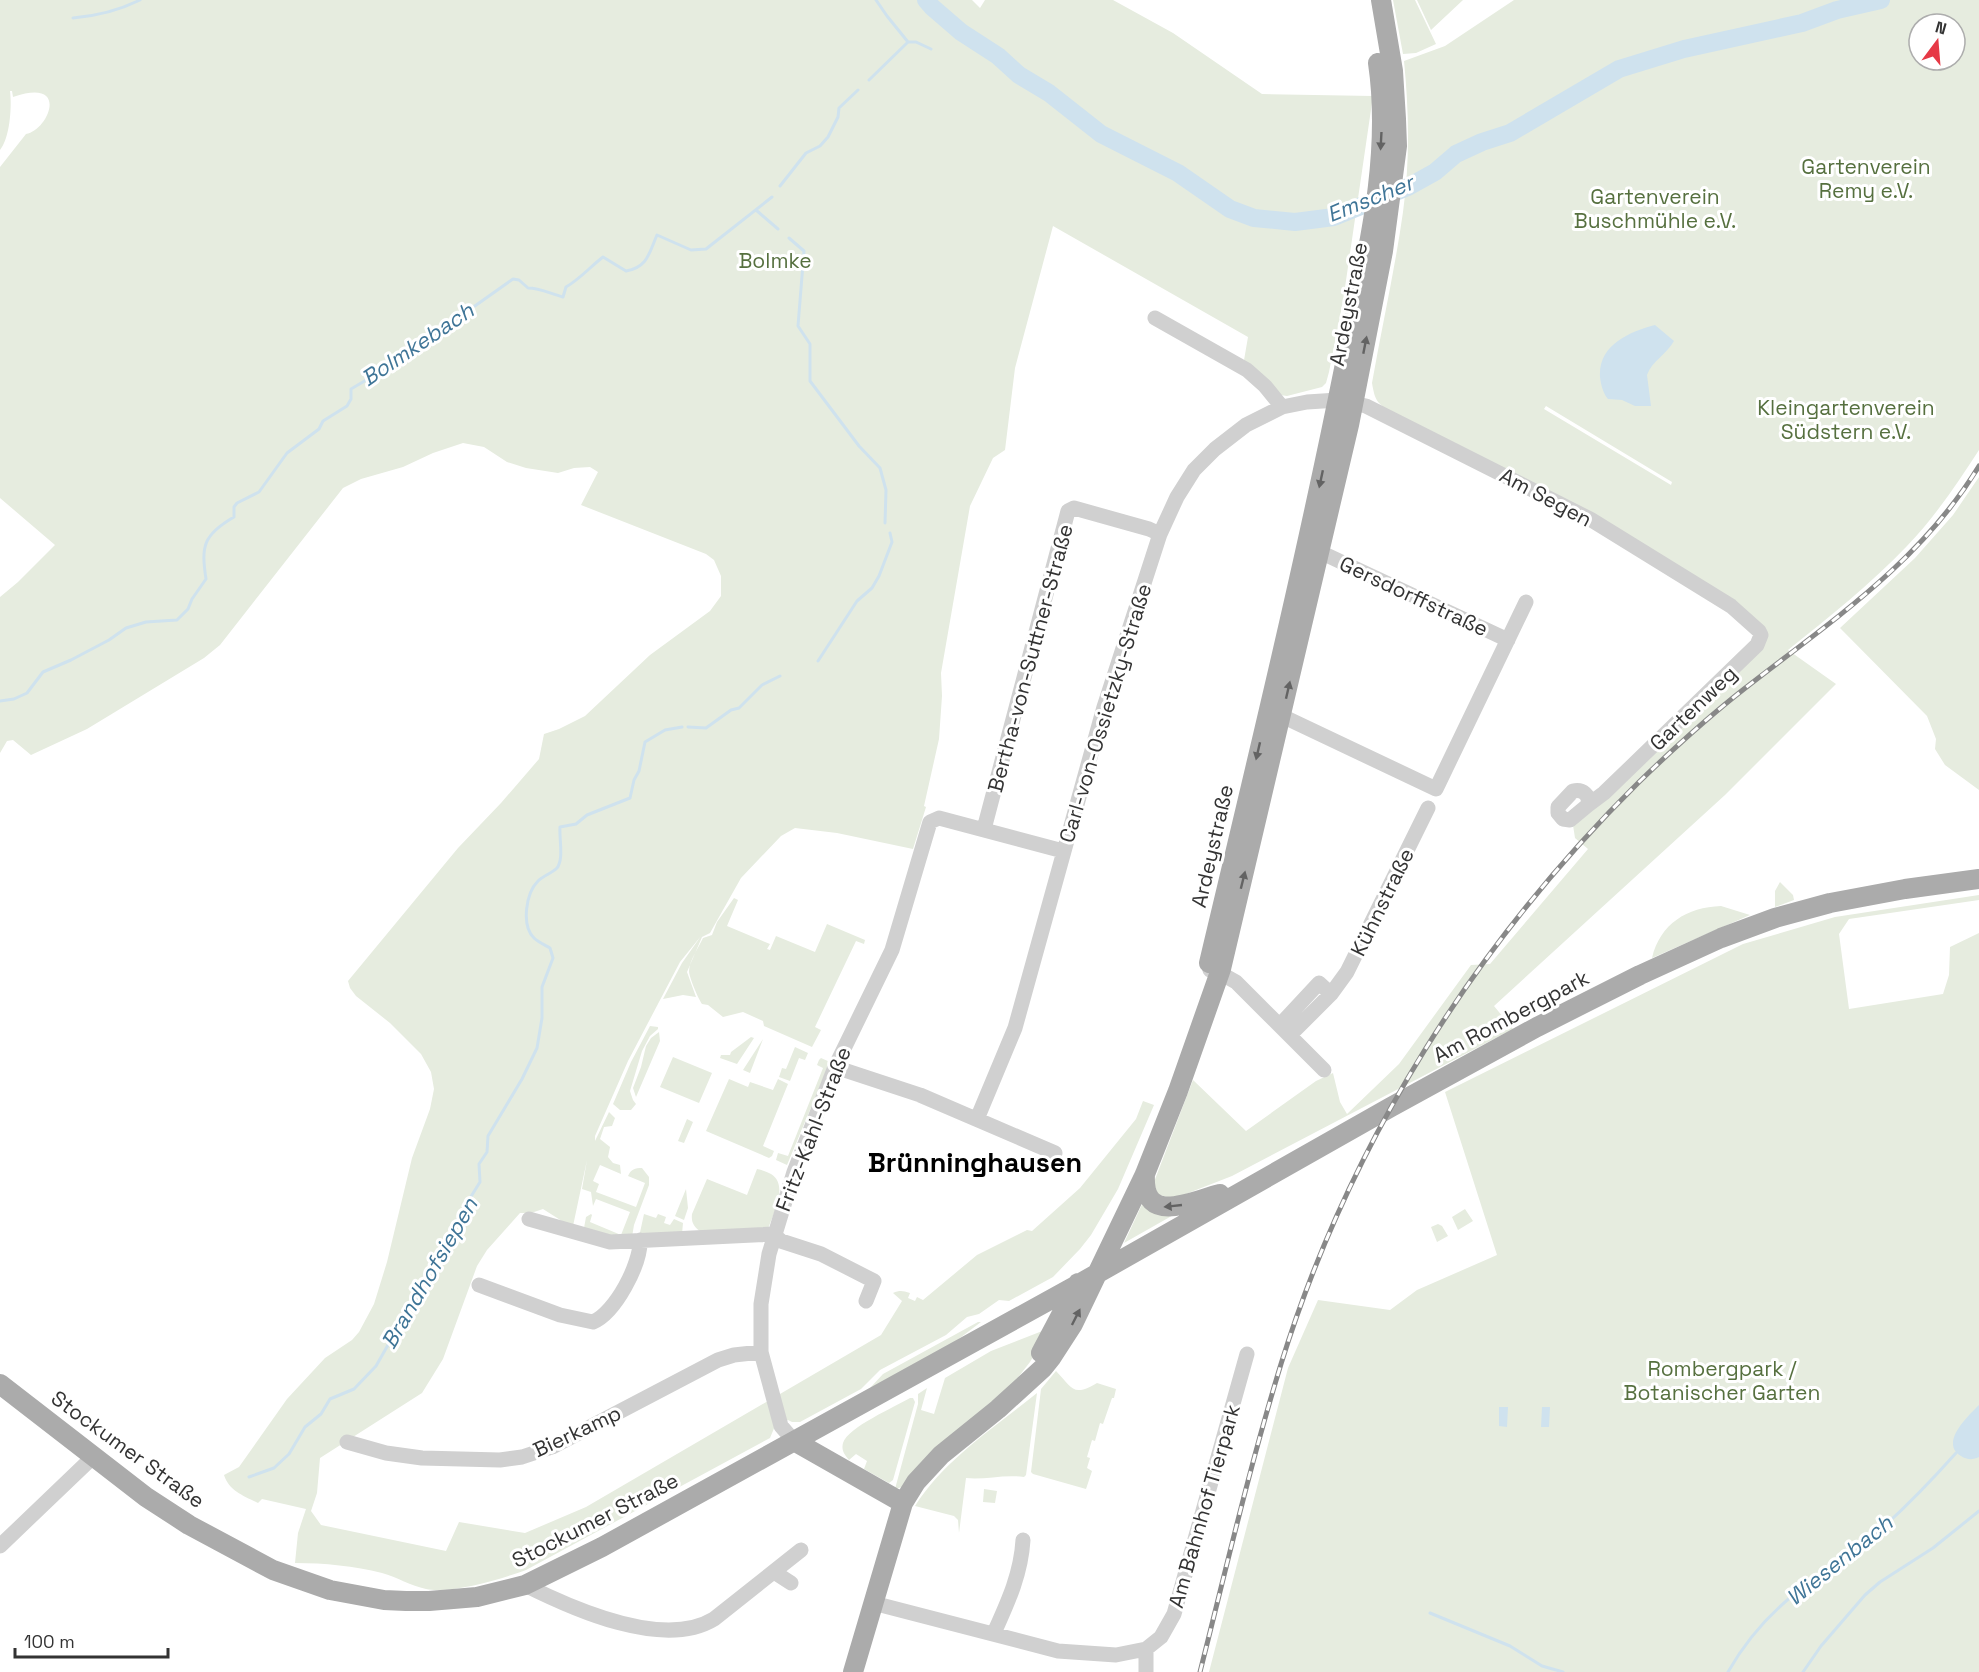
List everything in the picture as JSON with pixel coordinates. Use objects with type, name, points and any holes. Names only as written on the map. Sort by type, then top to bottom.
[{"type":"main road","name":"Ardeystraße","points":[[1368,0],[1380,79],[1386,178]]},
{"type":"main road","name":"Ardeystraße","points":[[853,1672],[903,1503],[916,1482],[933,1462],[998,1409],[1047,1363],[1058,1349],[1073,1324],[1124,1221],[1178,1091],[1214,971],[1282,716],[1320,552],[1386,178],[1396,146],[1395,96],[1381,0]]},
{"type":"main road","name":"Ardeystraße","points":[[1029,1380],[1142,1158],[1214,971],[1306,545],[1346,401]]},
{"type":"main road","name":"Am Rombergpark","points":[[1097,1274],[1537,1027],[1640,975],[1721,938],[1770,919],[1830,903],[1905,888],[1979,879]]},
{"type":"main road","points":[[1145,1174],[1144,1183],[1147,1194],[1156,1204],[1164,1207],[1172,1208],[1246,1189]]},
{"type":"main road","name":"Stockumer Straße","points":[[0,1384],[146,1497],[189,1525],[273,1570],[342,1593],[384,1600],[429,1601],[477,1597],[525,1585],[602,1548],[1097,1274]]},
{"type":"main road","points":[[794,1441],[903,1503]]},
{"type":"street","points":[[1155,318],[1246,370],[1265,386],[1282,407]]},
{"type":"street","name":"Carl-von-Ossietzky-Straße","points":[[977,1119],[1015,1028],[1104,707],[1160,534],[1177,497],[1194,470],[1215,449],[1246,424],[1282,407],[1307,402],[1346,401]]},
{"type":"street","name":"Am Segen","points":[[1346,401],[1381,412],[1557,501],[1731,606]]},
{"type":"street","name":"Bertha-von-Suttner-Straße","points":[[984,829],[1068,511],[1074,508],[1160,534]]},
{"type":"street","name":"Gersdorffstraße","points":[[1320,552],[1508,640]]},
{"type":"street","name":"Gersdorffstraße","points":[[1282,716],[1437,789],[1526,602]]},
{"type":"street","name":"Gartenweg","points":[[1588,805],[1658,743],[1757,645],[1761,635],[1759,630],[1731,606]]},
{"type":"street","name":"Kühnstraße","points":[[1285,1030],[1319,983],[1331,994],[1347,972],[1363,944],[1428,808]]},
{"type":"street","name":"Fritz-Kahl-Straße","points":[[794,1441],[781,1426],[761,1352],[761,1304],[773,1234],[794,1172],[835,1067],[892,950],[930,822],[939,818],[984,829]]},
{"type":"street","points":[[984,829],[1063,851]]},
{"type":"street","points":[[1214,971],[1236,982],[1324,1070]]},
{"type":"street","points":[[835,1067],[920,1095],[1056,1153]]},
{"type":"street","points":[[529,1219],[610,1242],[773,1234],[781,1241],[821,1254],[874,1281],[866,1301]]},
{"type":"street","points":[[478,1285],[560,1315],[593,1322],[607,1314],[635,1271],[640,1240]]},
{"type":"street","name":"Bierkamp","points":[[346,1442],[386,1453],[422,1458],[500,1460],[522,1457],[552,1447],[718,1360],[734,1355],[761,1352]]},
{"type":"street","name":"Am Bahnhof Tierpark","points":[[1146,1649],[1161,1637],[1174,1614],[1247,1354]]},
{"type":"street","points":[[0,1546],[94,1456]]},
{"type":"street","points":[[994,1633],[1016,1581],[1023,1540]]},
{"type":"street","points":[[525,1585],[601,1618],[674,1631],[688,1630],[708,1623],[801,1550]]},
{"type":"street","points":[[774,1572],[791,1583]]},
{"type":"street","points":[[873,1603],[1058,1651],[1116,1655],[1146,1649],[1146,1672]]},
{"type":"green space","name":"Bolmke","points":[[0,0],[972,0],[980,8],[985,0],[1113,0],[1173,33],[1262,94],[1373,96],[1343,301],[1329,372],[1326,383],[1322,387],[1287,396],[1280,395],[1243,366],[1248,337],[1053,226],[1015,368],[1005,450],[993,458],[970,506],[941,673],[939,739],[924,806],[926,807],[913,849],[837,833],[795,828],[781,836],[741,878],[710,933],[702,937],[687,972],[696,997],[683,995],[663,999],[682,963],[701,936],[680,962],[628,1061],[595,1136],[595,1141],[609,1112],[615,1118],[612,1126],[604,1127],[600,1139],[610,1147],[608,1157],[613,1163],[620,1165],[621,1174],[600,1165],[593,1181],[599,1184],[596,1192],[636,1207],[645,1183],[628,1176],[634,1169],[642,1168],[649,1177],[649,1185],[634,1225],[632,1237],[609,1238],[584,1228],[586,1217],[591,1214],[590,1222],[621,1235],[630,1212],[596,1199],[593,1206],[591,1192],[582,1189],[587,1160],[573,1226],[543,1209],[531,1213],[520,1213],[487,1250],[477,1266],[443,1359],[422,1393],[320,1458],[317,1493],[311,1511],[321,1525],[446,1551],[459,1522],[525,1533],[586,1507],[881,1335],[902,1301],[893,1293],[900,1291],[910,1293],[908,1298],[915,1301],[917,1297],[923,1300],[977,1255],[1027,1230],[1032,1231],[1080,1188],[1136,1119],[1143,1101],[1154,1105],[1118,1189],[1091,1235],[1053,1277],[1009,1301],[999,1300],[979,1314],[967,1317],[946,1335],[880,1370],[861,1389],[800,1422],[788,1420],[775,1426],[770,1438],[516,1574],[476,1585],[437,1590],[420,1588],[388,1575],[361,1568],[295,1563],[298,1533],[306,1509],[262,1499],[258,1503],[233,1489],[224,1475],[239,1467],[287,1399],[325,1358],[352,1340],[359,1332],[374,1304],[387,1262],[412,1158],[430,1109],[434,1089],[431,1072],[421,1054],[390,1023],[356,996],[348,981],[458,848],[539,759],[544,734],[585,716],[650,655],[710,611],[721,596],[721,576],[714,560],[706,554],[581,505],[598,472],[590,467],[574,468],[558,473],[526,468],[507,462],[484,447],[463,443],[433,453],[403,467],[361,479],[343,488],[220,645],[204,658],[87,729],[31,755],[13,740],[7,741],[0,753],[0,597],[55,545],[0,498],[0,167],[26,134],[34,131],[41,124],[50,107],[48,99],[43,94],[31,93],[13,97],[10,91],[8,130],[0,150]]},
{"type":"green space","points":[[1393,0],[1415,0],[1436,44],[1416,53],[1403,54]]},
{"type":"green space","points":[[1417,0],[1463,0],[1431,30]]},
{"type":"green space","points":[[1514,0],[1979,0],[1979,450],[1927,524],[1907,546],[1865,587],[1788,650],[1836,684],[1725,795],[1494,1006],[1513,1029],[1232,1176],[1173,1199],[1157,1194],[1154,1182],[1193,1080],[1246,1131],[1316,1081],[1333,1073],[1340,1102],[1347,1114],[1399,1064],[1471,965],[1490,964],[1588,849],[1575,838],[1573,825],[1741,668],[1760,625],[1392,413],[1376,398],[1372,383],[1396,255],[1407,174],[1408,136],[1404,61],[1445,46]],"holes":[[[1546,406],[1672,482],[1671,485],[1544,409]]]},
{"type":"green space","points":[[1979,477],[1979,790],[1945,765],[1935,749],[1936,739],[1927,716],[1840,628],[1915,558],[1953,515]]},
{"type":"green space","points":[[1780,882],[1793,895],[1794,900],[1775,907],[1775,891]]},
{"type":"green space","name":"Rombergpark / Botanischer Garten","points":[[1979,895],[1979,900],[1849,919],[1839,934],[1849,1009],[1943,994],[1949,975],[1950,947],[1979,933],[1979,1672],[1209,1672],[1288,1368],[1318,1300],[1390,1310],[1417,1290],[1497,1255],[1445,1092],[1743,944],[1835,917]]},
{"type":"green space","points":[[734,898],[738,900],[727,926],[770,944],[767,949],[770,950],[776,936],[815,952],[827,924],[865,940],[864,944],[856,941],[815,1027],[821,1030],[812,1047],[764,1026],[763,1021],[743,1012],[723,1017],[700,1001],[689,974],[689,967],[703,938],[712,935],[717,922]]},
{"type":"green space","points":[[1721,906],[1750,915],[1652,958],[1661,936],[1677,920],[1697,910]]},
{"type":"green space","points":[[650,1026],[658,1027],[658,1029],[650,1036],[642,1051],[630,1091],[636,1104],[631,1110],[620,1110],[613,1104]]},
{"type":"green space","points":[[659,1032],[660,1041],[636,1097],[633,1088],[646,1046]]},
{"type":"green space","points":[[751,1037],[754,1038],[737,1064],[720,1058],[721,1055],[730,1055]]},
{"type":"green space","points":[[763,1039],[750,1073],[743,1070]]},
{"type":"green space","points":[[795,1047],[808,1053],[805,1060],[799,1058],[790,1081],[779,1077],[782,1068],[786,1069]]},
{"type":"green space","points":[[673,1057],[712,1073],[699,1103],[660,1087]]},
{"type":"green space","points":[[821,1058],[830,1062],[787,1165],[776,1160],[778,1153],[788,1156],[823,1068],[817,1065]]},
{"type":"green space","points":[[729,1079],[748,1087],[750,1082],[773,1090],[778,1079],[788,1084],[763,1146],[774,1151],[769,1158],[706,1131]]},
{"type":"green space","points":[[687,1119],[693,1122],[684,1143],[678,1141]]},
{"type":"green space","points":[[757,1169],[771,1174],[779,1185],[776,1208],[768,1229],[700,1231],[696,1228],[692,1214],[707,1179],[747,1195]]},
{"type":"green space","points":[[686,1189],[688,1208],[684,1220],[675,1216]]},
{"type":"green space","points":[[1145,1198],[1184,1209],[1124,1243]]},
{"type":"green space","points":[[1465,1209],[1473,1221],[1458,1230],[1452,1217]]},
{"type":"green space","points":[[644,1214],[656,1218],[658,1214],[666,1217],[664,1223],[670,1225],[674,1219],[683,1223],[682,1234],[639,1237]]},
{"type":"green space","points":[[1438,1224],[1448,1236],[1437,1242],[1431,1227]]},
{"type":"green space","points":[[981,1322],[948,1347],[870,1388],[883,1374]]},
{"type":"green space","points":[[1050,1328],[1030,1362],[1016,1380],[902,1487],[895,1489],[918,1404],[918,1394],[927,1388],[921,1410],[934,1414],[945,1378],[991,1351]]},
{"type":"green space","points":[[1056,1371],[1073,1389],[1082,1390],[1097,1383],[1116,1389],[1103,1424],[1100,1423],[1095,1441],[1092,1440],[1087,1457],[1090,1458],[1087,1468],[1092,1471],[1086,1489],[1031,1472],[1041,1389]]},
{"type":"green space","points":[[1037,1393],[1024,1477],[966,1478],[959,1533],[958,1520],[954,1516],[915,1506],[927,1489],[955,1459]]},
{"type":"green space","points":[[913,1398],[915,1402],[893,1480],[889,1483],[864,1469],[867,1461],[856,1454],[849,1460],[843,1451],[843,1443],[853,1430]]},
{"type":"green space","points":[[984,1489],[997,1491],[995,1503],[983,1502]]},
{"type":"water","points":[[1655,325],[1674,341],[1647,375],[1651,406],[1635,406],[1622,400],[1608,399],[1602,389],[1600,377],[1604,356],[1610,348],[1626,336]]},
{"type":"water","points":[[1979,1405],[1979,1457],[1968,1459],[1955,1451],[1954,1437]]},
{"type":"water","points":[[1499,1407],[1508,1407],[1507,1427],[1499,1426]]},
{"type":"water","points":[[1542,1407],[1550,1407],[1549,1427],[1541,1427]]},
{"type":"waterway","points":[[73,18],[107,12],[140,0]]},
{"type":"waterway","points":[[876,0],[908,42],[916,42],[931,49]]},
{"type":"waterway","name":"Emscher","points":[[926,0],[961,32],[998,56],[1019,75],[1049,93],[1101,134],[1178,173],[1230,209],[1254,218],[1295,222],[1334,217],[1408,187],[1435,172],[1456,154],[1510,133],[1619,69],[1684,49],[1802,23],[1837,10],[1881,0]]},
{"type":"waterway","name":"Bolmkebach","points":[[869,80],[908,42]]},
{"type":"waterway","name":"Bolmkebach","points":[[780,186],[806,153],[820,146],[828,137],[838,117],[839,108],[858,90]]},
{"type":"waterway","name":"Bolmkebach","points":[[0,701],[14,699],[27,693],[43,672],[109,640],[126,628],[146,622],[177,620],[188,609],[206,579],[204,550],[210,536],[234,517],[234,507],[237,503],[259,492],[287,453],[319,429],[323,421],[347,406],[351,399],[351,389],[390,366],[513,279],[519,280],[528,288],[563,297],[566,287],[603,257],[626,271],[633,269],[647,258],[657,235],[691,250],[706,249],[772,197]]},
{"type":"waterway","name":"Brandhofsiepen","points":[[756,210],[778,229]]},
{"type":"waterway","name":"Brandhofsiepen","points":[[789,238],[804,251],[798,326],[810,344],[810,381],[859,446],[880,468],[886,490],[885,523]]},
{"type":"waterway","name":"Brandhofsiepen","points":[[818,661],[857,601],[872,588],[879,576],[892,542],[890,533]]},
{"type":"waterway","name":"Brandhofsiepen","points":[[688,727],[706,728],[731,710],[739,708],[762,685],[780,676]]},
{"type":"waterway","name":"Brandhofsiepen","points":[[249,1477],[274,1468],[289,1454],[305,1427],[321,1414],[330,1399],[354,1389],[376,1366],[419,1296],[462,1211],[480,1182],[479,1164],[487,1152],[488,1136],[522,1079],[537,1048],[542,1018],[542,987],[553,958],[550,948],[530,932],[526,917],[530,893],[534,886],[559,864],[560,827],[576,824],[587,815],[630,798],[645,742],[665,730],[682,727]]},
{"type":"waterway","name":"Wiesenbach","points":[[1728,1672],[1750,1639],[1767,1619],[1797,1592],[1844,1560],[1878,1532],[1956,1453]]},
{"type":"waterway","points":[[1803,1672],[1821,1646],[1865,1595],[1880,1582],[1933,1548],[1979,1511]]},
{"type":"waterway","points":[[1430,1613],[1510,1646],[1542,1666],[1563,1672]]},
{"type":"railway","points":[[1200,1672],[1259,1440],[1281,1364],[1309,1282],[1343,1203],[1381,1126],[1424,1051],[1472,979],[1523,910],[1579,844],[1639,782],[1703,723],[1841,614],[1902,561],[1956,501],[1979,466]]},
{"type":"district","name":"Brünninghausen","points":[[975,1162]]},
{"type":"park label","name":"Gartenverein Remy e.V.","points":[[1866,178]]},
{"type":"park label","name":"Gartenverein Buschmühle e.V.","points":[[1655,208]]},
{"type":"park label","name":"Kleingartenverein Südstern e.V.","points":[[1846,419]]}]
